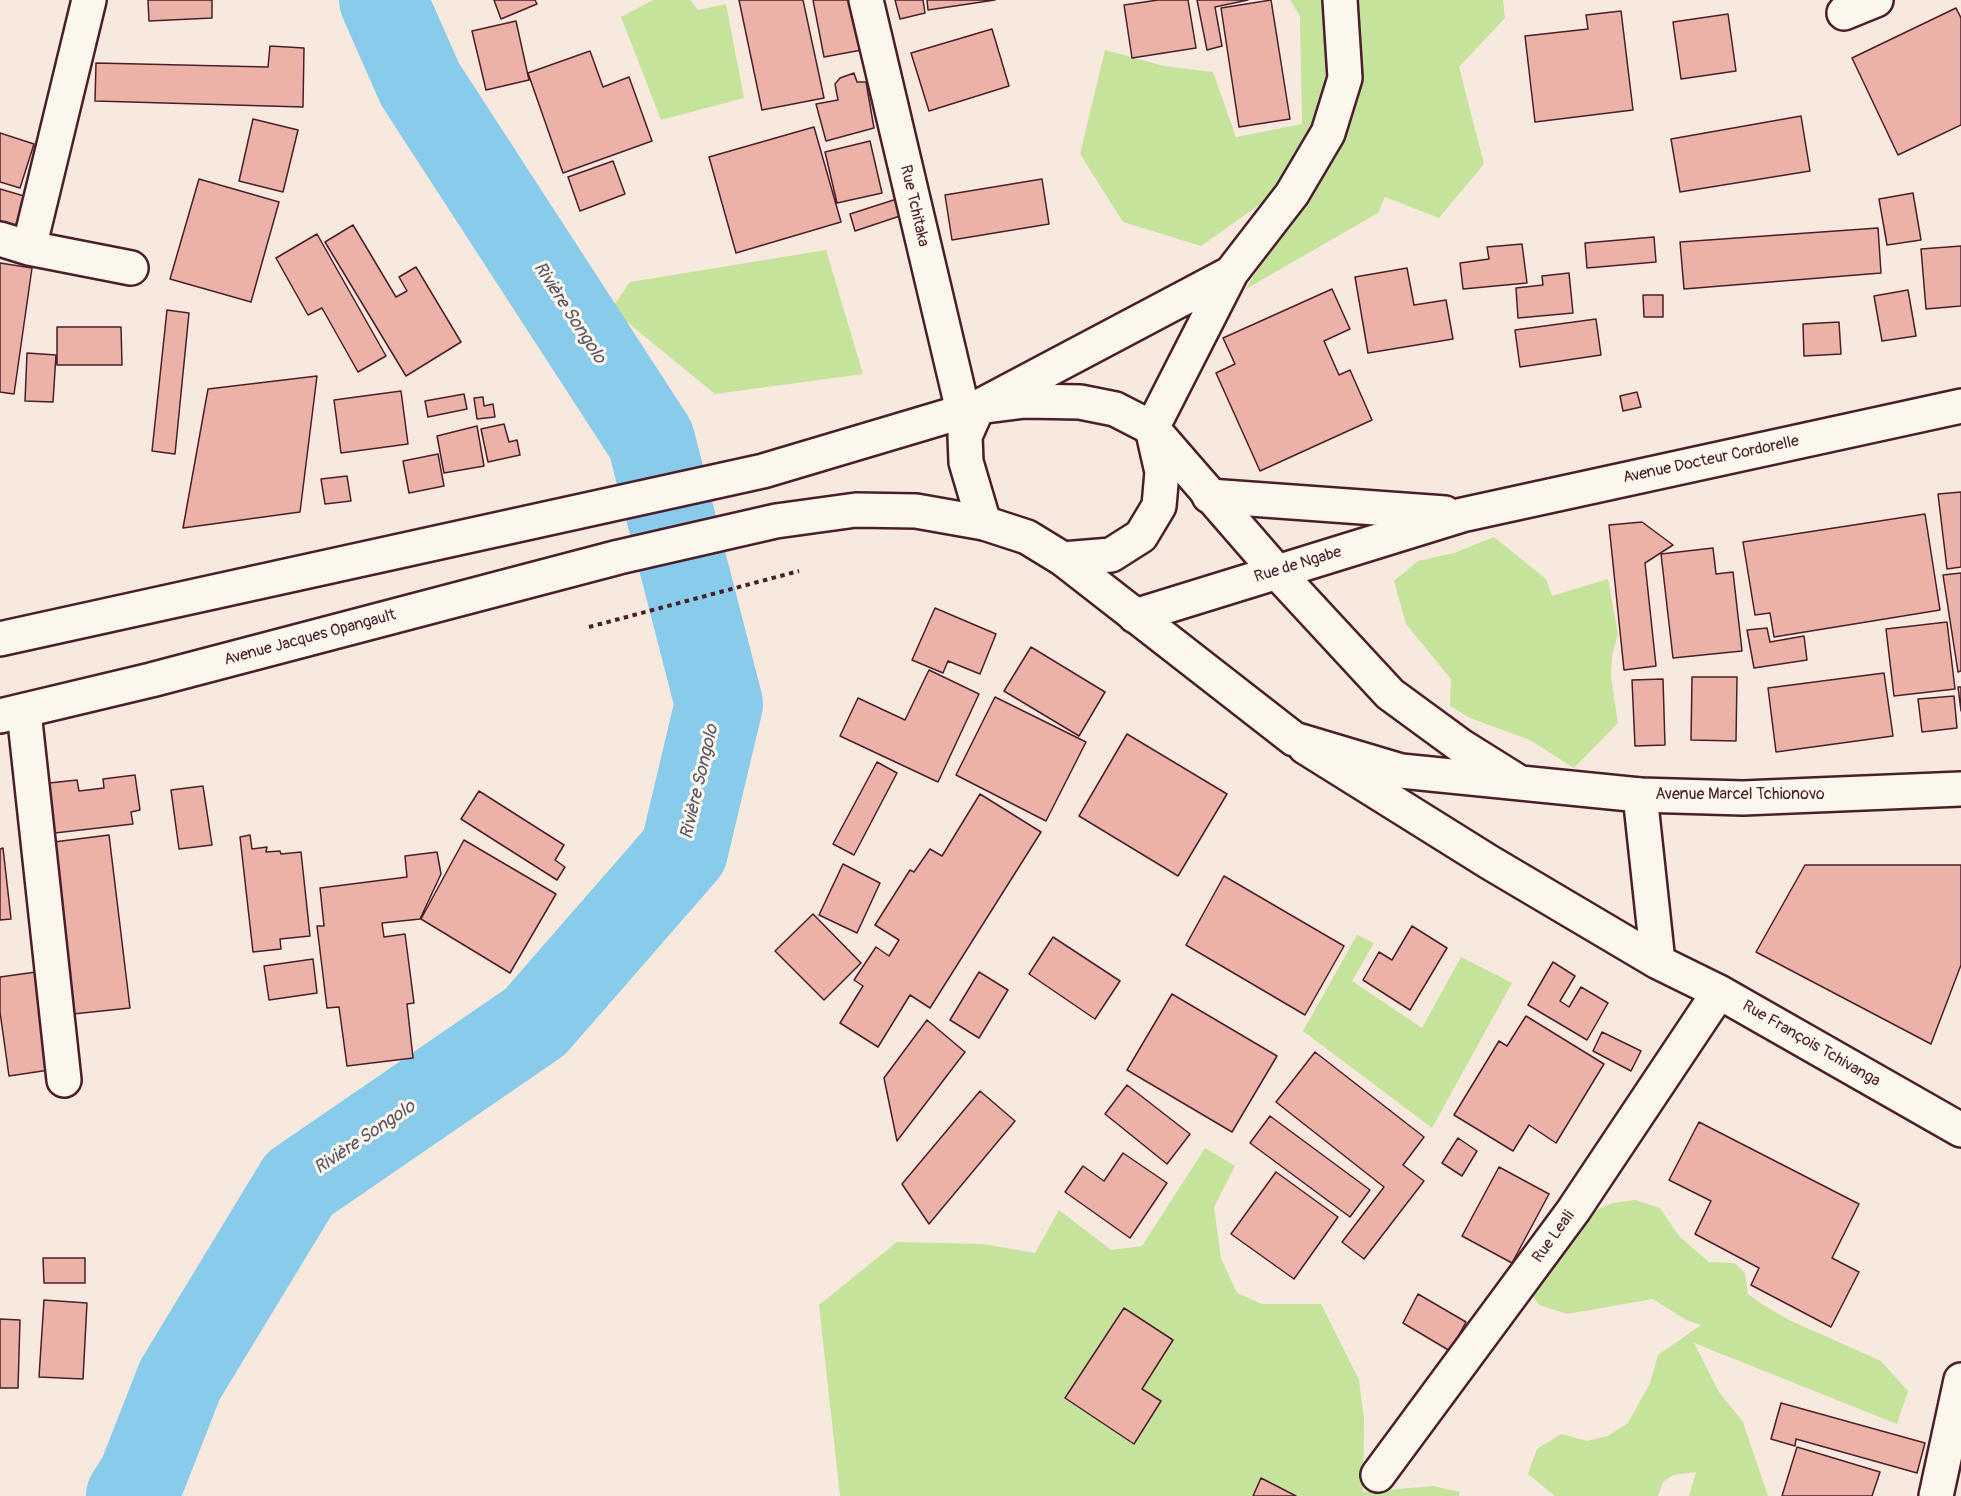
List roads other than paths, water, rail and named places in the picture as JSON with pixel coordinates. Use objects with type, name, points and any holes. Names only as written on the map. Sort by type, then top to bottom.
[{"type":"main road","points":[[89,0],[14,243],[131,268]]},
{"type":"main road","name":"Rue Tchitaka","points":[[866,0],[970,409]]},
{"type":"main road","points":[[970,409],[965,436],[966,462],[984,523],[1027,537],[1063,559],[1111,555],[1141,536],[1159,506],[1162,472],[1152,428],[1230,273],[1292,194],[1328,133],[1345,78],[1340,0]]},
{"type":"main road","points":[[1844,13],[1876,0]]},
{"type":"main road","points":[[970,409],[1230,273]]},
{"type":"main road","points":[[0,639],[763,471],[970,409],[1025,401],[1080,402],[1115,409],[1152,428],[1209,496],[1390,694],[1461,746],[1519,782]]},
{"type":"main road","name":"Avenue Docteur Cordorelle","points":[[1462,514],[1961,406]]},
{"type":"main road","points":[[1209,496],[1462,514]]},
{"type":"main road","name":"Avenue Jacques Opangault","points":[[12,714],[619,557],[776,521],[856,510],[916,511],[984,523]]},
{"type":"main road","name":"Rue de Ngabe","points":[[1135,616],[1462,514]]},
{"type":"main road","name":"Rue François Tchivanga","points":[[1063,559],[1294,739],[1489,862],[1658,962],[1719,992],[1961,1130]]},
{"type":"main road","points":[[12,714],[64,1080]]},
{"type":"main road","name":"Avenue Marcel Tchionovo","points":[[1294,739],[1401,771],[1640,795],[1743,798],[1961,789]]},
{"type":"main road","points":[[1640,795],[1658,962]]},
{"type":"main road","name":"Rue Leali","points":[[1378,1475],[1573,1211],[1719,992]]},
{"type":"main road","points":[[1936,1496],[1961,1380]]},
{"type":"waterway","name":"Rivière Songolo","points":[[130,1496],[142,1477],[180,1380],[299,1184],[535,1022],[684,851],[719,704],[651,440],[420,84],[383,0]]}]
